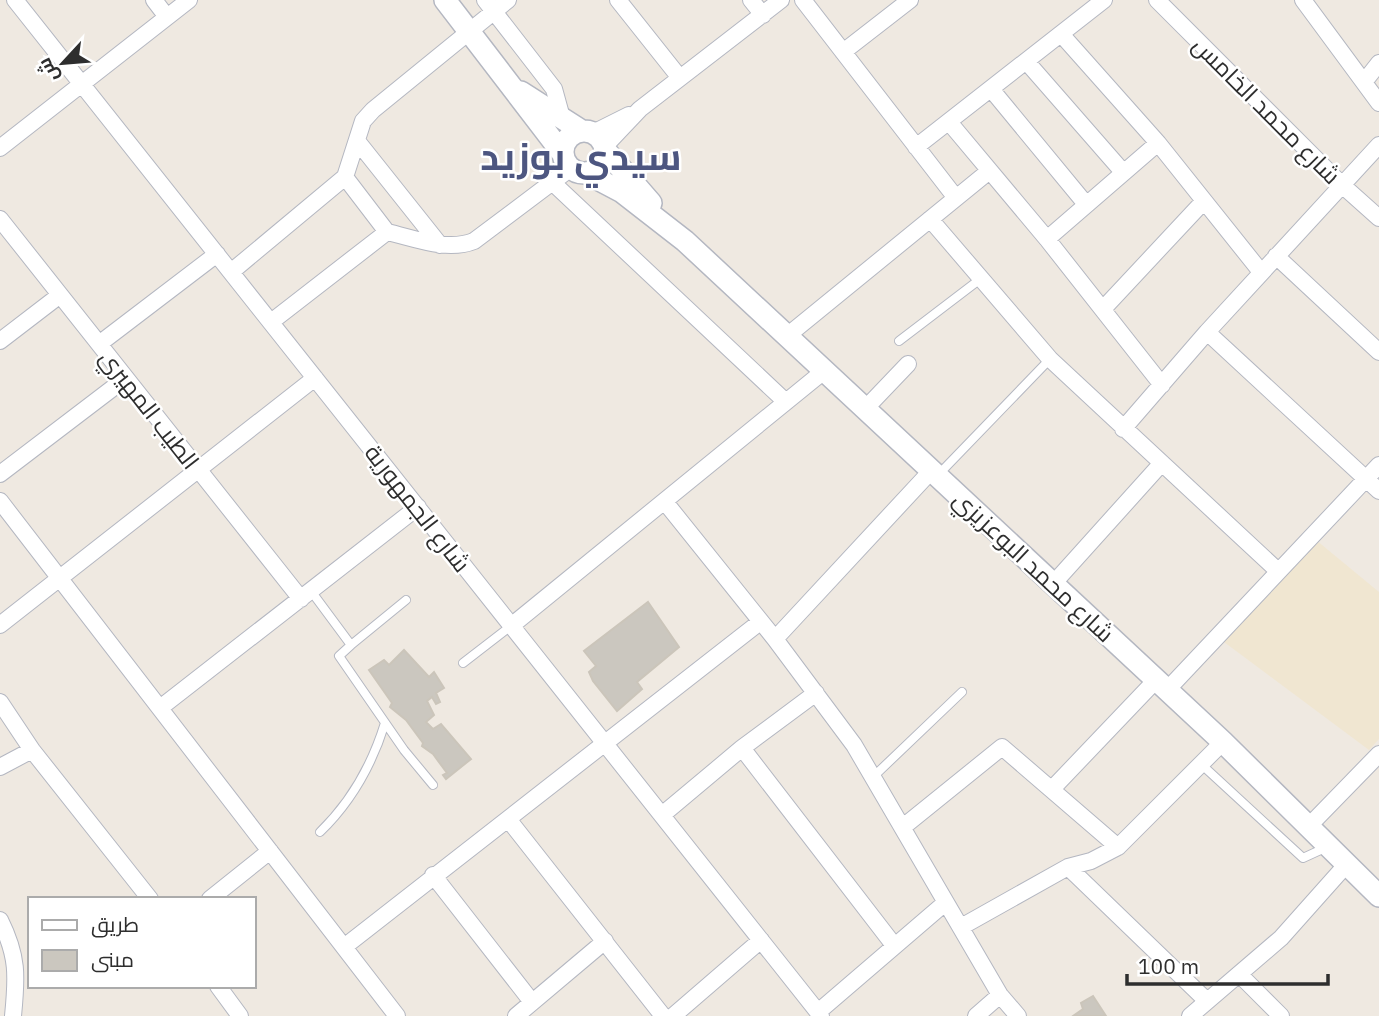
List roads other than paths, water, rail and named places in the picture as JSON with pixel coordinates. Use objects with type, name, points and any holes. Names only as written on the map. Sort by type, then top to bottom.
[{"type":"main road","points":[[445,0],[573,165]]},
{"type":"main road","name":"شارع محمد البوعزيزي","points":[[510,86],[596,140],[685,241]]},
{"type":"main road","points":[[568,139],[596,140],[601,165],[573,165],[568,139]]},
{"type":"main road","name":"شارع محمد البوعزيزي","points":[[573,165],[622,192],[685,241],[1223,742],[1307,828],[1379,896]]},
{"type":"street","name":"شارع الجمهورية","points":[[15,0],[819,1014]]},
{"type":"street","points":[[154,0],[167,17]]},
{"type":"street","points":[[0,148],[190,0]]},
{"type":"street","points":[[230,272],[345,177],[363,121],[373,110],[469,31],[489,6],[508,0]]},
{"type":"street","points":[[618,0],[680,78]]},
{"type":"street","points":[[751,0],[762,15]]},
{"type":"street","points":[[596,140],[781,0]]},
{"type":"street","points":[[803,0],[956,198]]},
{"type":"street","points":[[843,52],[910,0]]},
{"type":"street","points":[[916,147],[1104,0]]},
{"type":"street","name":"شارع محمد الخامس","points":[[1157,0],[1342,185],[1379,218]]},
{"type":"street","points":[[1303,0],[1379,103]]},
{"type":"street","points":[[489,6],[554,89],[562,118]]},
{"type":"street","points":[[1061,34],[1158,143],[1261,272]]},
{"type":"street","points":[[1026,61],[1123,172]]},
{"type":"street","points":[[1364,82],[1379,63]]},
{"type":"street","points":[[991,89],[1085,203]]},
{"type":"street","points":[[949,121],[988,172],[1047,239],[1162,385]]},
{"type":"street","points":[[358,142],[440,244]]},
{"type":"street","points":[[1047,239],[1085,203],[1158,143]]},
{"type":"street","points":[[1124,429],[1207,331],[1379,145]]},
{"type":"street","points":[[345,177],[387,232],[440,244],[464,245],[474,241],[573,165]]},
{"type":"street","points":[[787,336],[988,172]]},
{"type":"street","points":[[552,182],[786,402]]},
{"type":"street","points":[[1103,309],[1203,202]]},
{"type":"street","name":"الطيب المهيري","points":[[0,219],[198,469],[306,594]]},
{"type":"street","points":[[930,219],[979,280],[1050,359],[1278,571]]},
{"type":"street","points":[[271,322],[387,232]]},
{"type":"street","points":[[99,344],[217,254]]},
{"type":"street","points":[[1276,256],[1379,352]]},
{"type":"street","points":[[0,341],[60,295]]},
{"type":"street","points":[[1207,331],[1379,491]]},
{"type":"street","points":[[865,409],[908,364]]},
{"type":"street","points":[[511,626],[824,371]]},
{"type":"street","points":[[0,625],[314,377]]},
{"type":"street","points":[[0,474],[126,378]]},
{"type":"street","points":[[1054,584],[1161,464]]},
{"type":"street","points":[[1052,789],[1278,571],[1379,465]]},
{"type":"street","points":[[775,639],[934,473]]},
{"type":"street","points":[[0,500],[397,1016]]},
{"type":"street","points":[[665,502],[816,693],[873,777],[1000,995],[1018,1016]]},
{"type":"street","points":[[160,708],[418,508]]},
{"type":"street","points":[[344,947],[760,622]]},
{"type":"street","points":[[662,815],[742,748],[816,693]]},
{"type":"street","points":[[0,702],[32,750],[148,897]]},
{"type":"street","points":[[961,928],[1068,867],[1118,847],[1223,742]]},
{"type":"street","points":[[903,827],[1002,747],[1118,847]]},
{"type":"street","points":[[742,748],[893,944]]},
{"type":"street","points":[[0,767],[32,750]]},
{"type":"street","points":[[1307,828],[1379,754]]},
{"type":"street","points":[[508,819],[663,1016]]},
{"type":"street","points":[[212,897],[270,851]]},
{"type":"street","points":[[1190,1016],[1281,938],[1346,865]]},
{"type":"street","points":[[1068,867],[1207,1001]]},
{"type":"street","points":[[433,875],[523,1011],[604,941]]},
{"type":"street","points":[[819,1014],[893,944],[945,903]]},
{"type":"street","points":[[0,920],[23,972],[13,1016]]},
{"type":"street","points":[[673,1016],[761,940]]},
{"type":"street","points":[[1239,974],[1281,1016]]},
{"type":"street","points":[[219,988],[240,1016]]},
{"type":"street","points":[[976,1016],[1000,995]]},
{"type":"lane","points":[[899,341],[979,280]]},
{"type":"lane","points":[[934,473],[1050,359]]},
{"type":"lane","points":[[306,594],[351,645]]},
{"type":"lane","points":[[406,600],[339,656],[385,723],[433,785]]},
{"type":"lane","points":[[463,663],[511,626]]},
{"type":"lane","points":[[873,777],[962,692]]},
{"type":"lane","points":[[320,832],[360,783],[376,752],[385,723]]},
{"type":"lane","points":[[1201,764],[1303,858],[1328,847]]},
{"type":"district","name":"سيدي بوزيد","points":[[581,155]]}]
